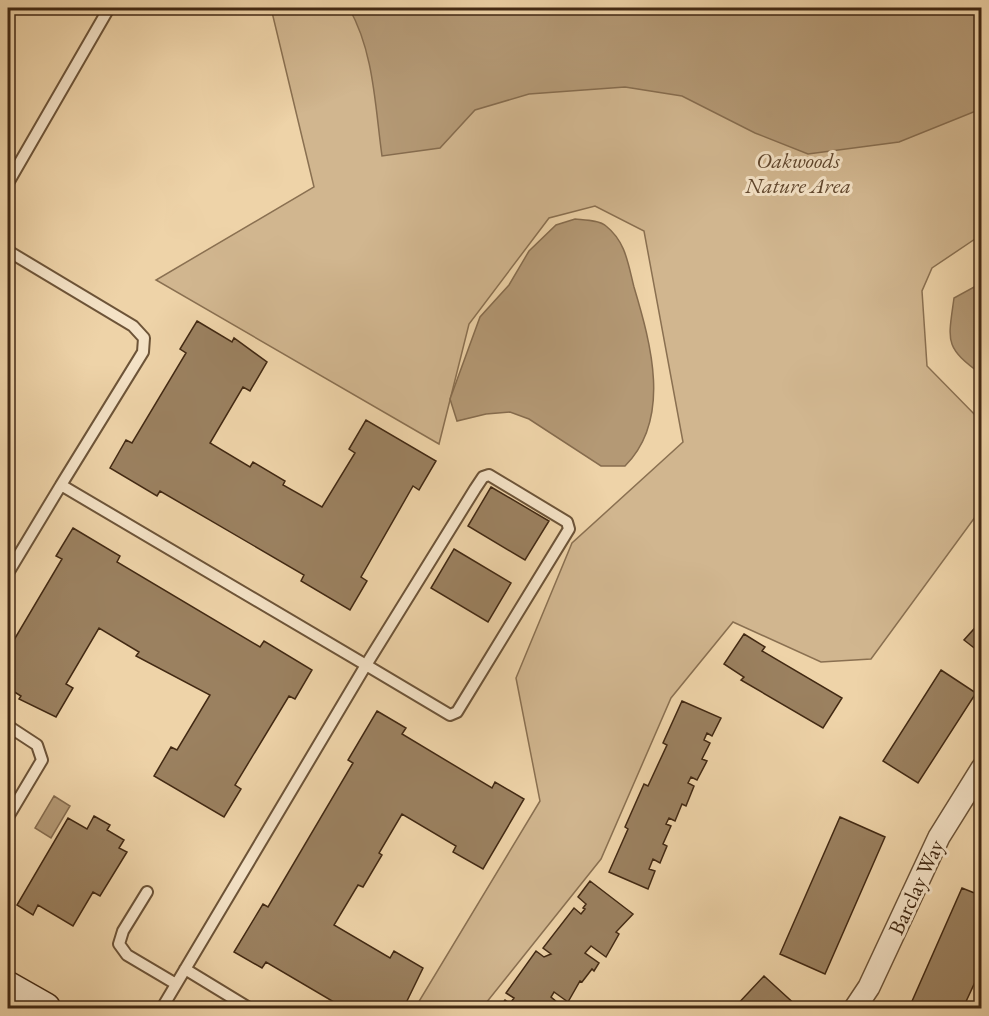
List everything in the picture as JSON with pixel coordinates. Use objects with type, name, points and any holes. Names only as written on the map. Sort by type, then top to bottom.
[{"type":"main road","points":[[8,987],[45,1008]]},
{"type":"street","name":"Barclay Way","points":[[855,1008],[869,987],[939,837],[981,768]]},
{"type":"lane","points":[[8,183],[110,8]]},
{"type":"lane","points":[[8,251],[134,326],[144,338],[143,352],[8,573]]},
{"type":"lane","points":[[61,485],[366,665],[450,715],[454,714],[569,529],[567,522],[489,475],[483,477],[366,665],[162,1008]]},
{"type":"lane","points":[[8,726],[37,745],[42,760],[8,817]]},
{"type":"lane","points":[[147,892],[123,931],[119,944],[127,955],[176,984]]},
{"type":"lane","points":[[184,969],[249,1008]]},
{"type":"green space","name":"Oakwoods Nature Area","points":[[271,8],[981,8],[981,238],[978,237],[932,268],[922,291],[927,366],[981,421],[981,509],[871,659],[821,662],[733,622],[671,698],[601,859],[482,1008],[415,1008],[540,801],[516,678],[572,543],[683,442],[644,231],[595,206],[549,218],[469,324],[439,444],[156,280],[314,187]]},
{"type":"shaded area","points":[[349,8],[981,8],[981,109],[899,142],[808,154],[755,133],[682,96],[625,87],[529,94],[475,110],[440,148],[382,156],[369,61]]},
{"type":"shaded area","points":[[575,219],[603,224],[613,232],[622,246],[651,356],[654,380],[649,426],[640,447],[625,466],[601,466],[529,419],[510,412],[486,414],[457,421],[450,399],[480,317],[509,285],[529,251],[556,225]]},
{"type":"shaded area","points":[[974,287],[981,289],[981,374],[960,357],[951,342],[950,334],[954,298]]},
{"type":"shaded area","points":[[54,796],[70,806],[51,838],[35,828]]},
{"type":"building","points":[[197,321],[232,342],[234,338],[267,362],[250,391],[243,387],[210,443],[250,467],[253,462],[285,481],[283,485],[322,507],[355,453],[349,449],[366,420],[436,461],[419,490],[413,486],[361,577],[367,581],[350,610],[301,581],[304,575],[160,491],[157,496],[110,468],[126,440],[132,443],[186,353],[180,349]]},
{"type":"building","points":[[491,487],[549,521],[525,560],[468,526]]},
{"type":"building","points":[[73,528],[120,556],[117,562],[260,647],[264,641],[312,670],[295,699],[289,696],[235,785],[241,789],[224,817],[154,776],[171,747],[177,750],[210,695],[136,656],[139,652],[99,628],[66,684],[73,688],[56,717],[19,699],[21,696],[8,688],[8,650],[62,559],[56,556]]},
{"type":"building","points":[[454,549],[511,583],[488,622],[431,588]]},
{"type":"building","points":[[982,620],[982,654],[964,640]]},
{"type":"building","points":[[744,634],[765,647],[762,651],[842,698],[823,728],[741,680],[744,677],[724,664]]},
{"type":"building","points":[[941,670],[976,693],[918,783],[883,761]]},
{"type":"building","points":[[682,701],[721,718],[712,736],[707,733],[704,740],[710,743],[702,759],[707,761],[697,780],[691,777],[688,783],[694,786],[686,806],[682,804],[675,821],[669,818],[666,824],[671,826],[663,844],[667,846],[660,863],[653,859],[649,869],[655,871],[648,889],[609,872],[644,784],[648,786],[667,745],[663,743]]},
{"type":"building","points":[[377,711],[406,728],[402,734],[492,788],[495,782],[524,799],[483,869],[453,852],[456,846],[402,814],[379,853],[382,855],[363,887],[358,885],[334,925],[390,958],[394,951],[423,968],[405,1005],[402,1003],[398,1008],[344,1008],[266,962],[262,968],[234,952],[263,904],[268,907],[353,763],[348,760]]},
{"type":"building","points":[[94,816],[110,825],[107,830],[124,840],[119,848],[127,852],[100,896],[93,892],[73,926],[38,905],[33,915],[17,905],[68,818],[87,829]]},
{"type":"building","points":[[840,817],[885,837],[825,974],[780,954]]},
{"type":"building","points":[[590,881],[633,914],[616,932],[619,934],[606,957],[591,946],[585,953],[599,963],[594,971],[592,969],[582,982],[580,981],[568,1002],[554,992],[551,997],[564,1008],[499,1008],[505,1000],[513,1006],[511,1002],[514,998],[506,993],[536,951],[544,957],[551,954],[543,948],[574,908],[581,914],[585,909],[583,908],[586,904],[578,897]]},
{"type":"building","points":[[962,888],[982,896],[982,967],[963,1008],[909,1008]]},
{"type":"building","points":[[764,976],[799,1008],[734,1008]]}]
